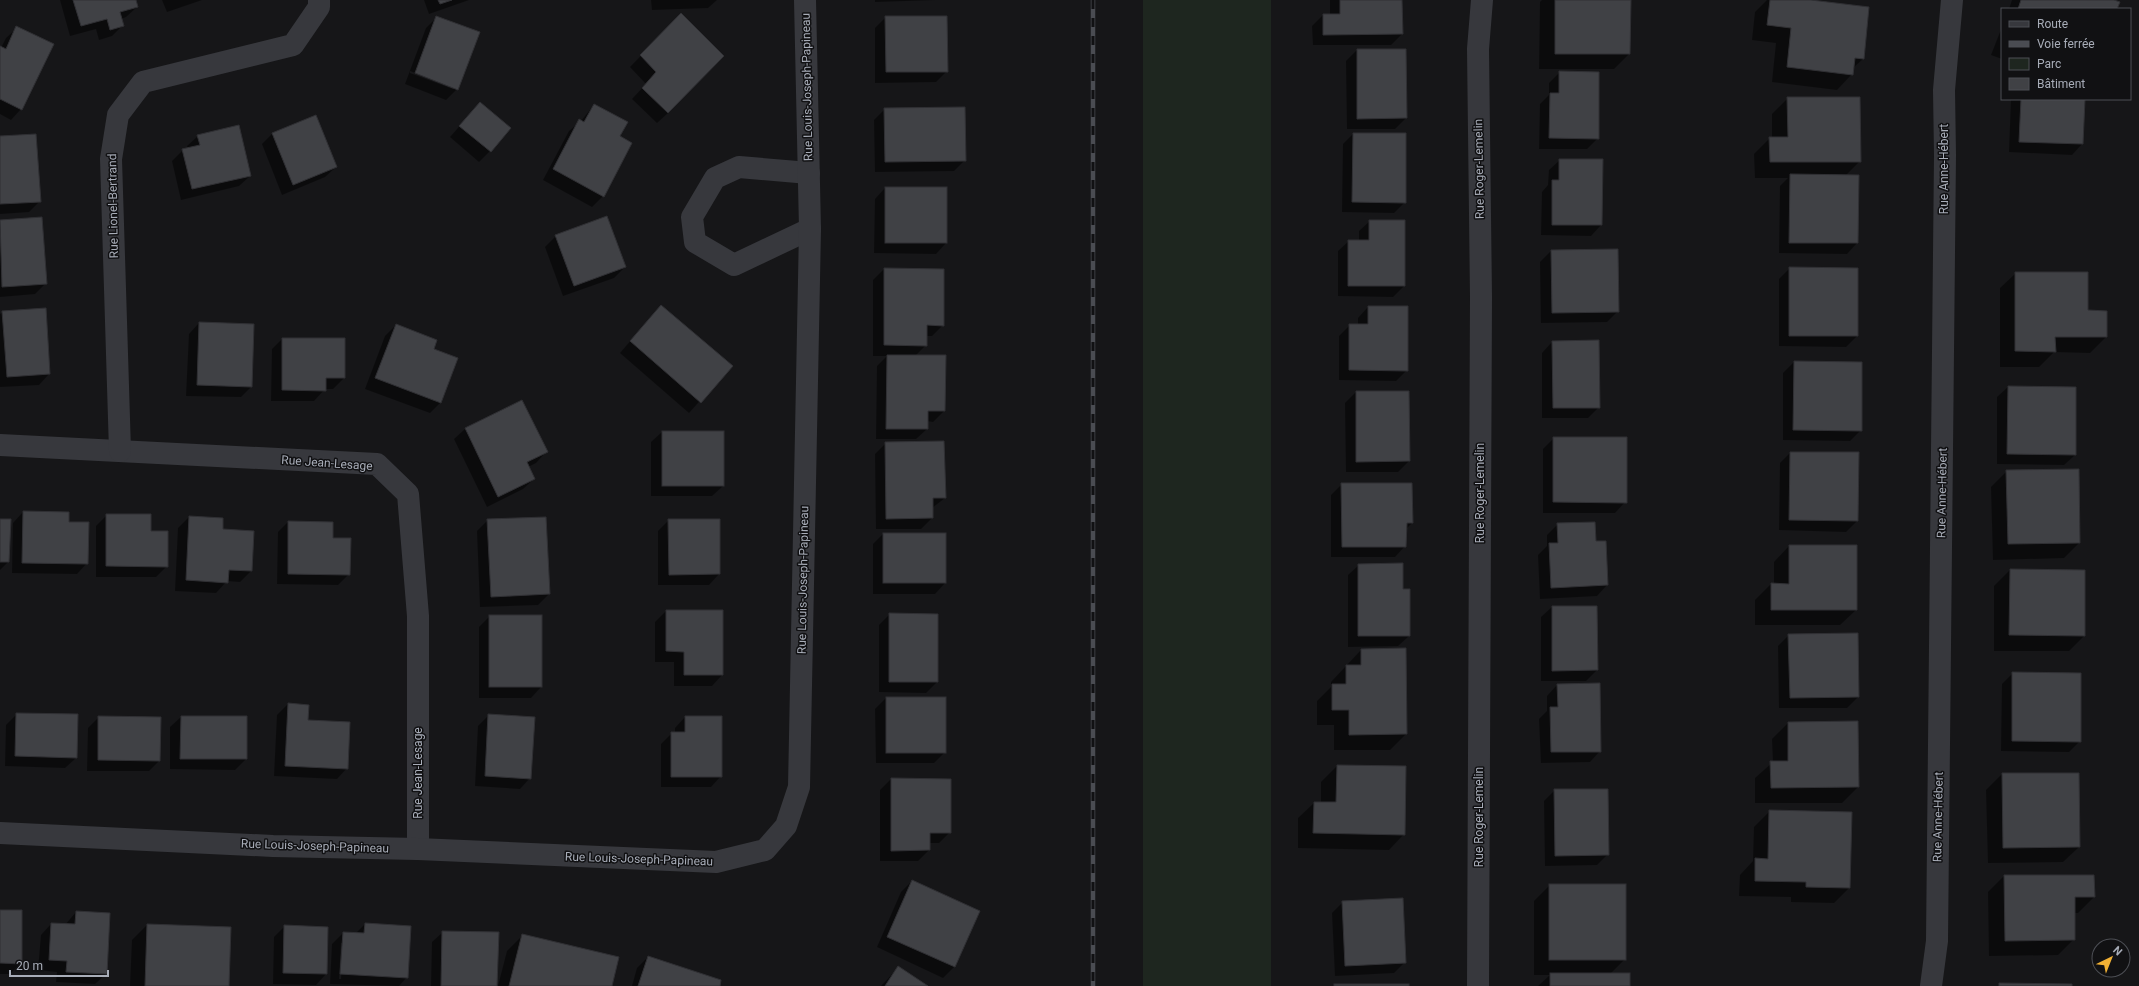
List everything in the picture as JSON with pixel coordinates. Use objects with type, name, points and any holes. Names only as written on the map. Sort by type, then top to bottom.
[{"type":"street","name":"Rue Lionel-Bertrand","points":[[120,451],[111,158],[118,115],[143,82],[293,46],[319,6],[319,0]]},
{"type":"street","name":"Rue Louis-Joseph-Papineau","points":[[0,833],[273,846],[418,849],[716,862],[765,850],[786,826],[799,787],[810,229],[805,0]]},
{"type":"street","name":"Rue Roger-Lemelin","points":[[1478,986],[1481,297],[1478,49],[1482,0]]},
{"type":"street","name":"Rue Anne-Hébert","points":[[1932,986],[1937,941],[1945,171],[1944,90],[1952,0]]},
{"type":"street","name":"Rue Louis-Joseph-Papineau","points":[[809,173],[739,167],[715,178],[692,217],[695,242],[734,265],[810,229]]},
{"type":"street","name":"Rue Jean-Lesage","points":[[0,445],[377,464],[408,494],[418,616],[418,849]]},
{"type":"green space","points":[[1143,0],[1271,0],[1271,986],[1143,986]]},
{"type":"building","points":[[73,0],[136,0],[138,7],[120,12],[124,26],[110,30],[107,19],[81,26]]},
{"type":"building","points":[[438,0],[452,0],[440,4]]},
{"type":"building","points":[[1340,0],[1402,0],[1403,34],[1323,35],[1323,14],[1340,14]]},
{"type":"building","points":[[1555,0],[1631,0],[1630,54],[1555,54]]},
{"type":"building","points":[[1770,0],[1811,0],[1869,7],[1864,59],[1855,58],[1853,75],[1787,67],[1791,28],[1767,25]]},
{"type":"building","points":[[2021,0],[2114,0],[2120,2],[2117,8],[2018,8]]},
{"type":"building","points":[[681,13],[724,56],[668,113],[642,88],[656,72],[640,55]]},
{"type":"building","points":[[436,16],[480,32],[458,90],[415,73]]},
{"type":"building","points":[[885,16],[947,16],[948,72],[886,72]]},
{"type":"building","points":[[16,26],[54,44],[22,110],[0,99],[0,46],[6,49]]},
{"type":"building","points":[[1357,49],[1406,49],[1407,118],[1357,119]]},
{"type":"building","points":[[1559,71],[1599,72],[1599,139],[1549,138],[1550,93],[1559,93]]},
{"type":"building","points":[[1787,97],[1860,97],[1861,162],[1770,162],[1769,137],[1788,137]]},
{"type":"building","points":[[2021,100],[2085,100],[2083,144],[2019,142]]},
{"type":"building","points":[[480,102],[511,128],[491,152],[459,126]]},
{"type":"building","points":[[594,104],[628,122],[620,136],[632,143],[604,197],[553,169],[579,119],[584,122]]},
{"type":"building","points":[[965,107],[966,161],[885,162],[884,108]]},
{"type":"building","points":[[316,115],[337,167],[293,185],[272,133]]},
{"type":"building","points":[[239,125],[251,176],[192,189],[182,149],[200,145],[197,135]]},
{"type":"building","points":[[1353,133],[1406,133],[1406,203],[1352,202]]},
{"type":"building","points":[[36,134],[41,202],[0,204],[0,136]]},
{"type":"building","points":[[1559,159],[1603,159],[1602,225],[1552,225],[1552,180],[1559,180]]},
{"type":"building","points":[[1790,174],[1859,175],[1858,243],[1789,243]]},
{"type":"building","points":[[885,187],[947,187],[947,243],[885,243]]},
{"type":"building","points":[[607,216],[626,267],[574,286],[555,235]]},
{"type":"building","points":[[42,217],[47,284],[2,287],[0,220]]},
{"type":"building","points":[[1369,220],[1405,220],[1405,286],[1348,286],[1348,240],[1369,240]]},
{"type":"building","points":[[1618,249],[1619,312],[1552,313],[1551,250]]},
{"type":"building","points":[[1789,267],[1858,268],[1858,336],[1789,336]]},
{"type":"building","points":[[884,268],[944,269],[944,326],[927,325],[927,346],[884,345]]},
{"type":"building","points":[[2015,272],[2088,272],[2088,310],[2107,311],[2107,337],[2055,337],[2056,352],[2015,351]]},
{"type":"building","points":[[661,305],[733,366],[701,403],[630,341]]},
{"type":"building","points":[[1368,306],[1408,306],[1408,371],[1349,370],[1349,324],[1368,324]]},
{"type":"building","points":[[46,308],[50,374],[7,377],[2,311]]},
{"type":"building","points":[[199,322],[254,324],[252,387],[197,385]]},
{"type":"building","points":[[396,324],[437,340],[434,349],[458,358],[441,403],[375,378]]},
{"type":"building","points":[[282,338],[345,338],[345,378],[326,378],[326,391],[282,390]]},
{"type":"building","points":[[1599,340],[1600,408],[1553,408],[1552,341]]},
{"type":"building","points":[[887,355],[946,355],[945,411],[928,411],[928,429],[886,429]]},
{"type":"building","points":[[1794,361],[1862,362],[1862,431],[1793,430]]},
{"type":"building","points":[[2008,386],[2076,387],[2076,455],[2007,454]]},
{"type":"building","points":[[1356,391],[1409,391],[1410,461],[1356,462]]},
{"type":"building","points":[[522,400],[548,452],[527,462],[535,479],[498,497],[465,428]]},
{"type":"building","points":[[662,431],[724,431],[724,486],[662,486]]},
{"type":"building","points":[[1553,437],[1627,437],[1627,503],[1553,502]]},
{"type":"building","points":[[944,441],[946,498],[933,498],[933,518],[886,519],[885,442]]},
{"type":"building","points":[[1790,452],[1859,452],[1858,521],[1789,520]]},
{"type":"building","points":[[2079,469],[2080,543],[2008,544],[2006,470]]},
{"type":"building","points":[[1341,483],[1412,483],[1413,523],[1407,523],[1406,547],[1342,547]]},
{"type":"building","points":[[23,511],[69,512],[69,522],[89,522],[88,564],[22,563]]},
{"type":"building","points":[[106,514],[151,514],[151,531],[168,531],[168,567],[106,566]]},
{"type":"building","points":[[189,516],[223,518],[223,529],[254,531],[252,571],[229,570],[228,583],[186,580]]},
{"type":"building","points":[[546,517],[550,594],[491,597],[487,519]]},
{"type":"building","points":[[0,519],[11,519],[9,562],[0,562]]},
{"type":"building","points":[[668,519],[720,519],[720,574],[669,575]]},
{"type":"building","points":[[288,521],[333,522],[333,538],[351,538],[350,575],[288,574]]},
{"type":"building","points":[[1595,522],[1596,541],[1606,541],[1608,585],[1551,588],[1549,543],[1558,543],[1557,523]]},
{"type":"building","points":[[883,533],[946,533],[946,583],[883,583]]},
{"type":"building","points":[[1789,545],[1857,545],[1857,610],[1771,610],[1771,583],[1789,584]]},
{"type":"building","points":[[1403,563],[1403,589],[1410,589],[1410,636],[1358,636],[1358,564]]},
{"type":"building","points":[[2010,569],[2085,570],[2085,636],[2009,635]]},
{"type":"building","points":[[1552,606],[1597,606],[1598,670],[1552,671]]},
{"type":"building","points":[[666,610],[723,610],[723,675],[684,675],[684,652],[666,651]]},
{"type":"building","points":[[889,613],[938,614],[938,682],[889,682]]},
{"type":"building","points":[[489,615],[542,615],[542,687],[489,687]]},
{"type":"building","points":[[1858,633],[1859,697],[1790,698],[1788,634]]},
{"type":"building","points":[[1406,648],[1407,734],[1349,735],[1349,710],[1332,710],[1332,684],[1346,684],[1346,665],[1361,665],[1361,649]]},
{"type":"building","points":[[2012,672],[2081,673],[2081,742],[2012,741]]},
{"type":"building","points":[[1600,683],[1601,752],[1551,752],[1550,707],[1558,707],[1557,684]]},
{"type":"building","points":[[886,697],[946,697],[946,753],[886,753]]},
{"type":"building","points":[[288,703],[309,705],[308,720],[350,722],[348,769],[285,766]]},
{"type":"building","points":[[16,713],[78,714],[77,758],[15,756]]},
{"type":"building","points":[[488,714],[535,717],[531,779],[485,776]]},
{"type":"building","points":[[98,716],[161,717],[160,761],[98,760]]},
{"type":"building","points":[[181,716],[247,716],[247,759],[180,759]]},
{"type":"building","points":[[685,716],[722,716],[722,777],[671,777],[671,732],[685,732]]},
{"type":"building","points":[[1858,721],[1859,787],[1771,788],[1770,761],[1788,761],[1788,722]]},
{"type":"building","points":[[1337,765],[1406,766],[1405,835],[1313,833],[1314,802],[1336,802]]},
{"type":"building","points":[[2002,773],[2079,773],[2080,847],[2003,848]]},
{"type":"building","points":[[891,778],[951,779],[951,833],[930,833],[930,850],[891,851]]},
{"type":"building","points":[[1554,789],[1608,789],[1609,855],[1555,856]]},
{"type":"building","points":[[1769,810],[1852,812],[1850,888],[1806,887],[1806,882],[1755,881],[1755,858],[1768,859]]},
{"type":"building","points":[[2004,875],[2094,875],[2095,897],[2075,897],[2075,940],[2005,941]]},
{"type":"building","points":[[912,880],[980,911],[955,967],[887,937]]},
{"type":"building","points":[[1549,884],[1626,884],[1626,960],[1549,960]]},
{"type":"building","points":[[1403,898],[1406,963],[1345,966],[1342,901]]},
{"type":"building","points":[[0,910],[22,910],[22,964],[0,963]]},
{"type":"building","points":[[76,911],[110,913],[107,974],[66,972],[67,961],[49,960],[51,923],[75,924]]},
{"type":"building","points":[[365,923],[411,926],[408,978],[340,974],[343,932],[364,933]]},
{"type":"building","points":[[147,924],[231,927],[229,986],[145,986]]},
{"type":"building","points":[[284,925],[328,927],[327,974],[283,973]]},
{"type":"building","points":[[442,931],[499,932],[497,986],[441,986]]},
{"type":"building","points":[[522,934],[619,957],[612,986],[509,986]]},
{"type":"building","points":[[648,956],[721,980],[720,986],[638,986]]},
{"type":"building","points":[[898,966],[928,986],[885,986]]},
{"type":"building","points":[[1550,973],[1630,973],[1630,986],[1550,986]]},
{"type":"building","points":[[1999,983],[2072,984],[2072,986],[1999,986]]},
{"type":"building","points":[[1334,984],[1409,984],[1409,986],[1334,986]]},
{"type":"railway","points":[[1093,0],[1093,986]]}]
